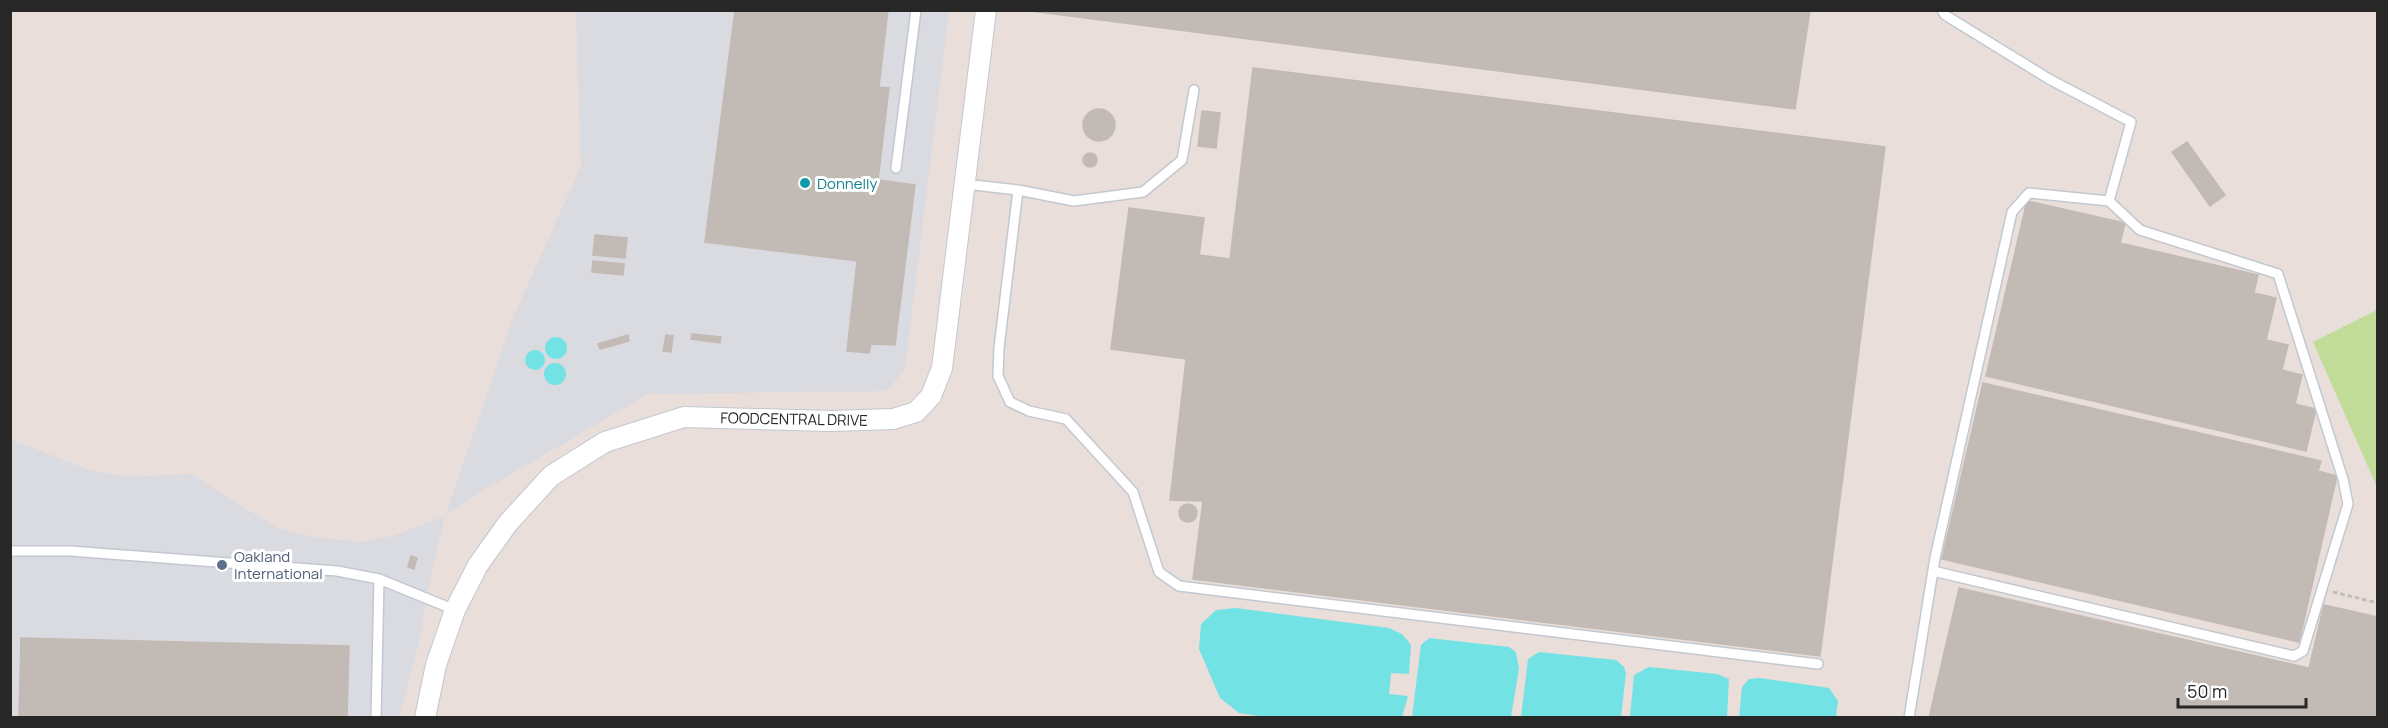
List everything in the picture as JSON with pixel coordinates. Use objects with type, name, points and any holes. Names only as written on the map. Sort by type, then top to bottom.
[{"type":"street","name":"FOODCENTRAL DRIVE","points":[[425,717],[435,665],[455,610],[478,565],[508,524],[551,476],[605,441],[684,417],[864,421],[893,419],[916,412],[931,396],[942,368],[986,10]]},
{"type":"lane","points":[[896,168],[916,10]]},
{"type":"lane","points":[[1942,10],[1945,15],[2049,79],[2131,122],[2109,201]]},
{"type":"lane","points":[[966,184],[1018,190],[1074,201],[1143,192],[1182,160],[1194,90]]},
{"type":"lane","points":[[1018,190],[999,348],[998,376],[1010,402],[1029,411],[1066,419],[1133,492],[1159,572],[1179,586],[1818,664]]},
{"type":"lane","points":[[1909,717],[1933,571],[2012,212],[2029,193],[2109,201],[2140,230],[2278,274],[2343,480],[2348,504],[2303,651],[2294,656],[1933,571]]},
{"type":"lane","points":[[10,551],[70,551],[337,571],[379,579],[455,610]]},
{"type":"lane","points":[[376,717],[379,579]]},
{"type":"path","points":[[2322,590],[2378,603]]},
{"type":"shaded area","points":[[576,11],[949,11],[905,369],[887,391],[648,394],[472,497],[445,516],[514,316],[581,166]]},
{"type":"shaded area","name":"Oakland International","points":[[10,439],[87,469],[126,477],[191,474],[277,528],[314,537],[360,542],[393,536],[445,516],[428,587],[420,639],[399,717],[11,717]]},
{"type":"green space","points":[[2377,310],[2377,487],[2313,342]]},
{"type":"water","points":[[556,337],[564,340],[567,348],[564,356],[556,359],[548,356],[545,348],[548,340]]},
{"type":"water","points":[[535,350],[542,353],[545,360],[542,367],[535,370],[528,367],[525,360],[528,353]]},
{"type":"water","points":[[555,363],[563,366],[566,374],[563,382],[555,385],[547,382],[544,374],[547,366]]},
{"type":"water","points":[[1236,608],[1389,628],[1402,634],[1411,645],[1409,674],[1391,673],[1389,694],[1408,696],[1402,717],[1272,718],[1239,713],[1220,698],[1199,649],[1201,624],[1216,610]]},
{"type":"water","points":[[1429,638],[1509,647],[1516,652],[1519,669],[1511,717],[1412,717],[1421,645]]},
{"type":"water","points":[[1539,652],[1616,660],[1624,667],[1626,673],[1621,717],[1521,717],[1528,659]]},
{"type":"water","points":[[1649,667],[1717,674],[1729,679],[1727,717],[1630,717],[1634,675]]},
{"type":"water","points":[[1760,678],[1829,688],[1838,701],[1836,717],[1739,717],[1742,687],[1749,679]]},
{"type":"building","name":"Donnelly","points":[[735,10],[888,10],[879,87],[889,88],[878,180],[915,185],[895,345],[871,344],[869,353],[847,351],[857,261],[705,242]]},
{"type":"building","points":[[1023,10],[1810,10],[1795,109]]},
{"type":"building","points":[[1253,68],[1885,147],[1820,656],[1193,579],[1203,501],[1170,500],[1186,359],[1199,255],[1230,259]]},
{"type":"building","points":[[1099,109],[1110,114],[1115,125],[1110,136],[1099,141],[1088,136],[1083,125],[1088,114]]},
{"type":"building","points":[[1202,111],[1220,113],[1216,148],[1198,146]]},
{"type":"building","points":[[2187,142],[2225,195],[2210,206],[2172,152]]},
{"type":"building","points":[[1087,153],[1093,153],[1097,160],[1093,167],[1087,167],[1083,163],[1083,157]]},
{"type":"building","points":[[2027,201],[2125,223],[2120,243],[2258,275],[2254,293],[2276,298],[2266,340],[2288,345],[2282,370],[2302,375],[2295,404],[2316,409],[2306,451],[1986,376]]},
{"type":"building","points":[[1129,208],[1204,218],[1186,359],[1111,349]]},
{"type":"building","points":[[595,235],[627,238],[625,258],[593,255]]},
{"type":"building","points":[[593,261],[624,264],[623,275],[592,272]]},
{"type":"building","points":[[692,334],[721,337],[720,343],[691,339]]},
{"type":"building","points":[[628,335],[629,341],[600,349],[598,344]]},
{"type":"building","points":[[666,335],[673,336],[671,352],[663,351]]},
{"type":"building","points":[[1983,383],[2321,461],[2318,471],[2337,476],[2299,642],[1942,559]]},
{"type":"building","points":[[1184,504],[1192,504],[1197,509],[1195,520],[1184,522],[1179,517],[1179,509]]},
{"type":"building","points":[[411,556],[417,558],[414,569],[408,567]]},
{"type":"building","points":[[1959,588],[2309,668],[2324,605],[2378,617],[2378,718],[1929,718]]},
{"type":"building","points":[[21,638],[349,646],[347,718],[19,718]]},
{"type":"place","name":"Donnelly","points":[[805,183]]},
{"type":"place","name":"Oakland International","points":[[222,565]]}]
